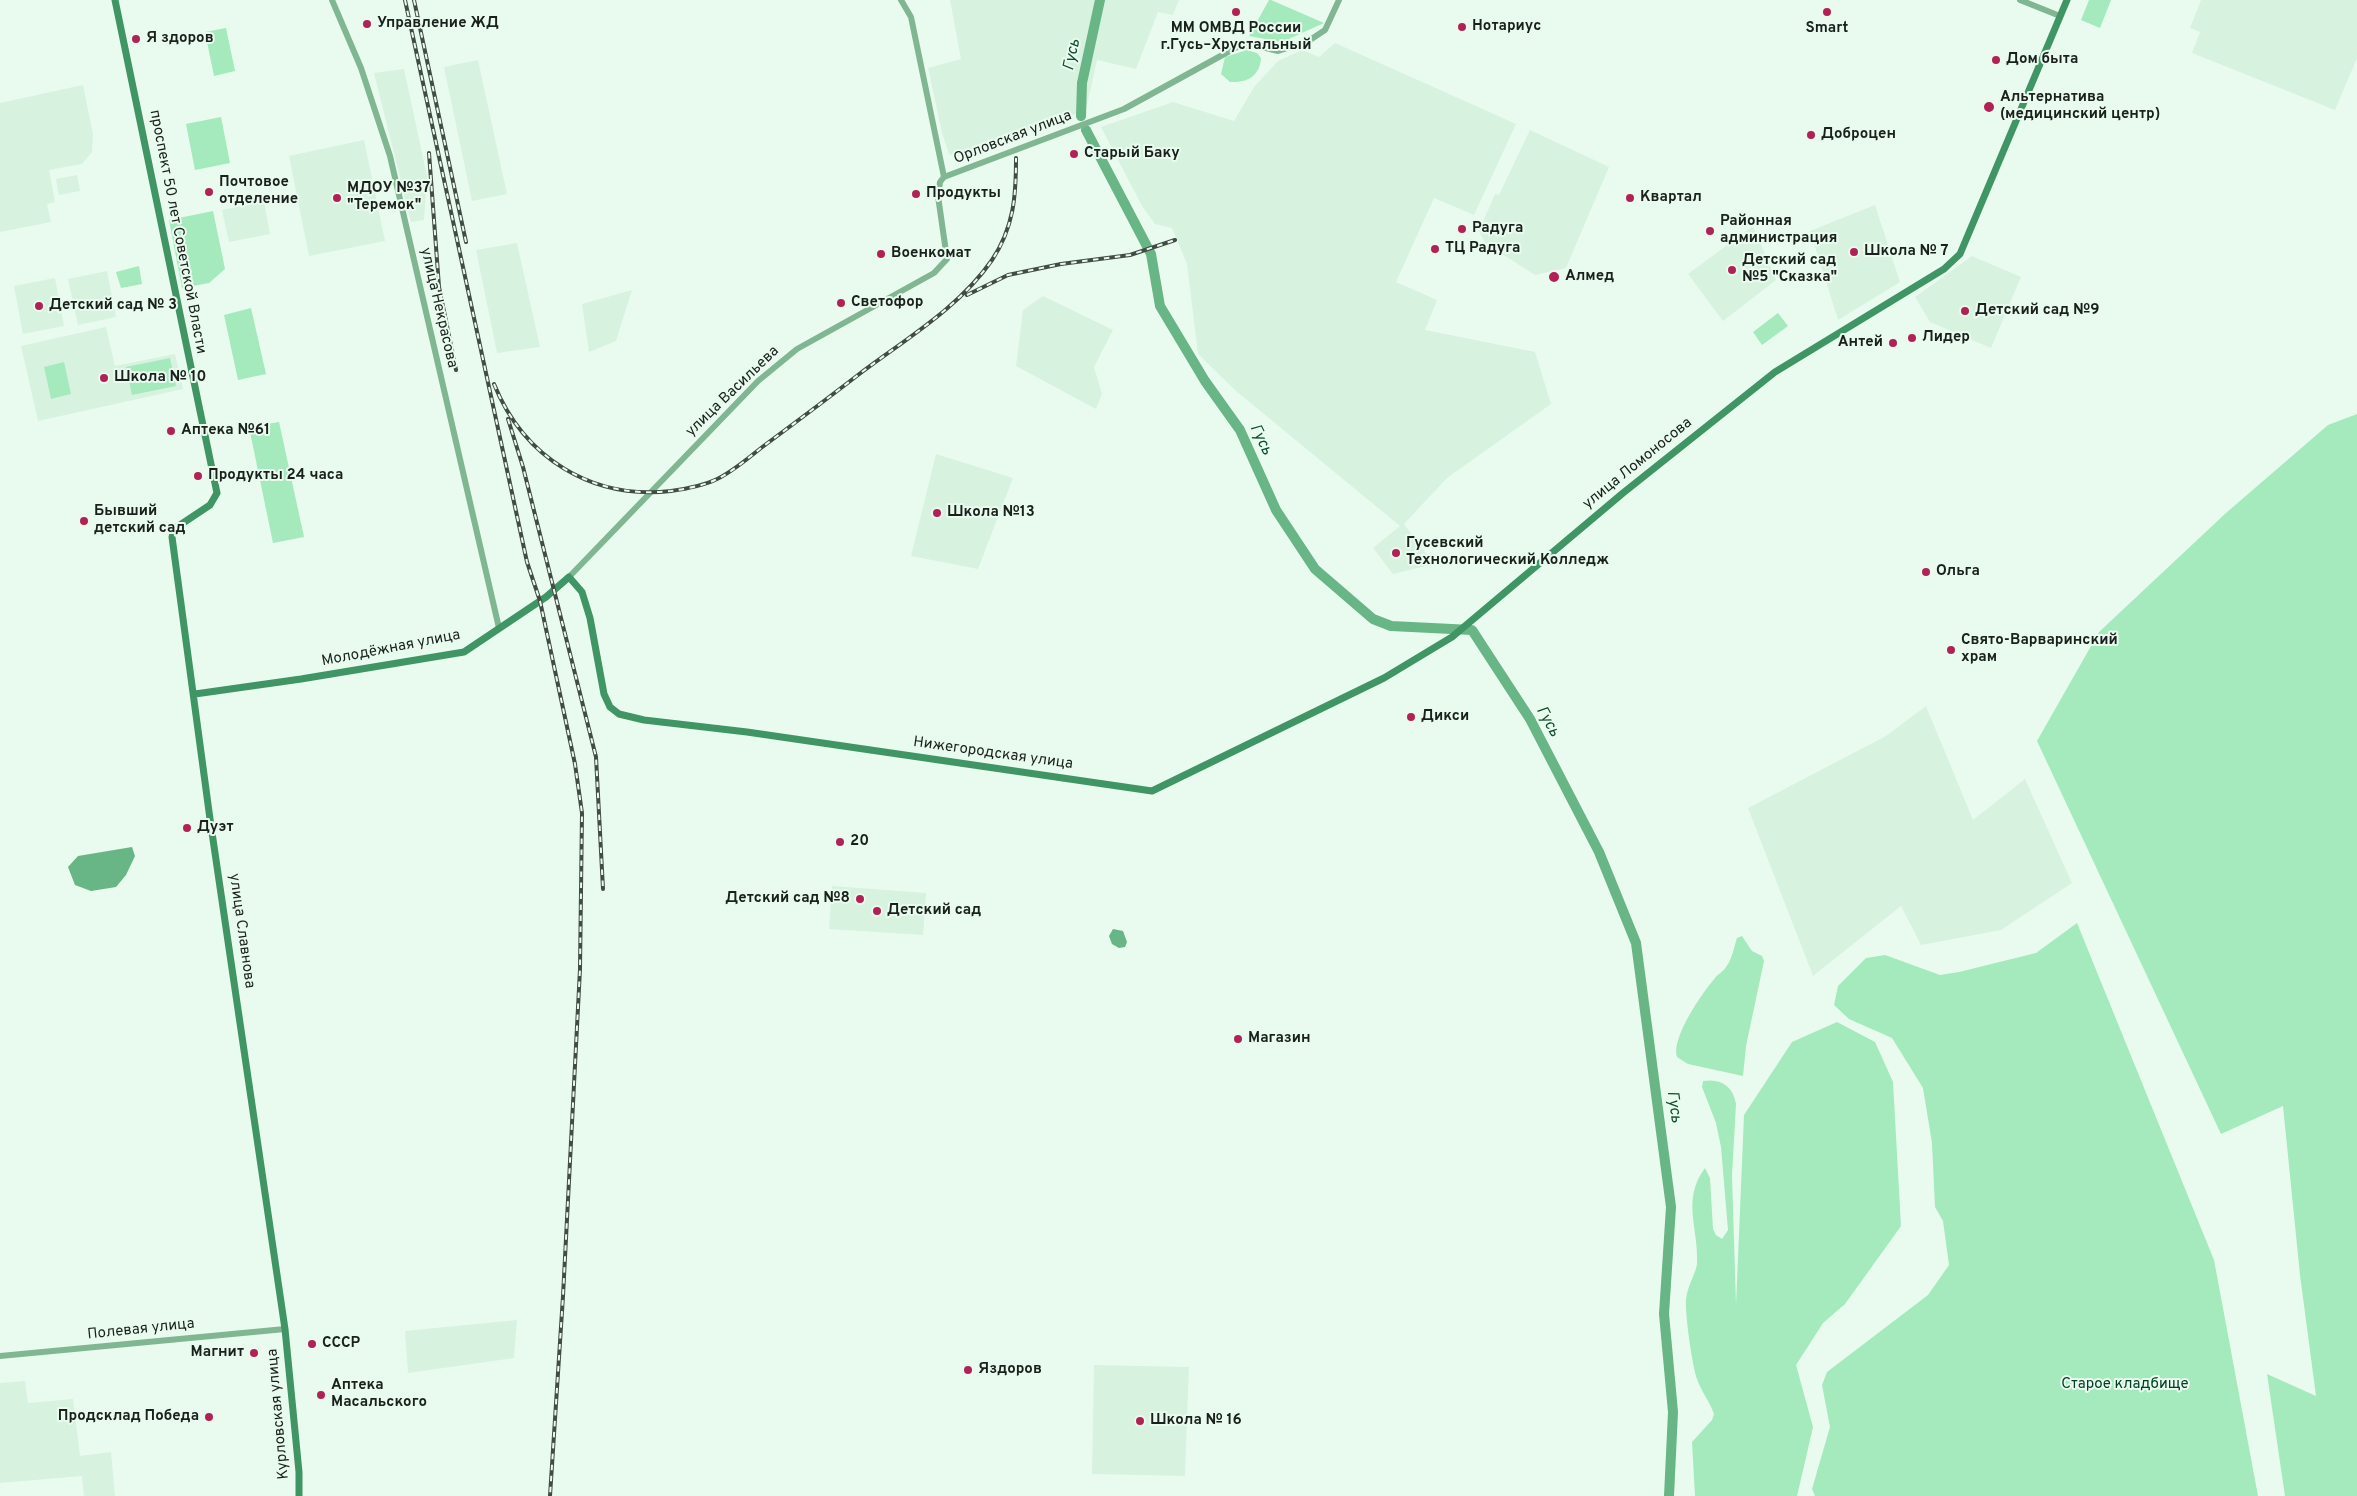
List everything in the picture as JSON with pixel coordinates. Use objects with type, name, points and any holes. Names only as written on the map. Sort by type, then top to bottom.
[{"type":"main road","name":"проспект 50 лет Советской Власти","points":[[115,0],[217,493],[210,505],[174,529],[172,537]]},
{"type":"main road","name":"улица Ломоносова","points":[[1472,622],[1623,493],[1738,400],[1776,372],[1944,269],[1960,254],[2067,0]]},
{"type":"main road","name":"улица Славнова","points":[[172,537],[180,605],[195,694],[210,820],[285,1329]]},
{"type":"main road","name":"Молодёжная улица","points":[[195,694],[310,678],[464,652],[546,597],[569,577]]},
{"type":"main road","name":"Нижегородская улица","points":[[569,577],[582,592],[590,618],[604,694],[610,706],[620,714],[644,720],[747,732],[1152,791],[1384,678],[1452,637],[1472,622]]},
{"type":"main road","name":"Курловская улица","points":[[285,1329],[299,1472],[299,1496]]},
{"type":"street","name":"улица Некрасова","points":[[332,0],[361,68],[390,156],[499,628]]},
{"type":"street","points":[[901,0],[911,17],[944,177]]},
{"type":"street","name":"Орловская улица","points":[[944,177],[1124,109],[1236,47],[1254,46],[1278,51],[1307,42],[1325,30],[1339,0]]},
{"type":"street","points":[[2020,0],[2060,16]]},
{"type":"street","name":"улица Васильева","points":[[569,577],[621,522],[652,493],[698,443],[780,362],[797,349],[934,274],[942,266],[947,253],[938,196],[940,182],[944,177]]},
{"type":"street","name":"Полевая улица","points":[[0,1356],[285,1329]]},
{"type":"shaded area","points":[[950,0],[1179,0],[1173,15],[1158,12],[1136,69],[1097,60],[1086,110],[957,156],[949,154],[942,133],[928,68],[961,59]]},
{"type":"shaded area","points":[[2201,0],[2357,0],[2357,58],[2335,110],[2192,53],[2200,32],[2190,28]]},
{"type":"shaded area","points":[[1335,43],[1516,124],[1474,215],[1434,198],[1396,282],[1437,300],[1425,330],[1535,352],[1551,404],[1447,478],[1404,524],[1434,564],[1393,574],[1373,548],[1400,526],[1236,391],[1198,354],[1187,264],[1172,228],[1155,224],[1142,206],[1101,127],[1173,102],[1234,121],[1254,87],[1278,61],[1302,50],[1319,57]]},
{"type":"shaded area","points":[[478,60],[507,194],[472,201],[444,67]]},
{"type":"shaded area","points":[[404,69],[427,176],[424,220],[411,222],[374,73]]},
{"type":"shaded area","points":[[83,85],[93,134],[92,152],[82,164],[49,170],[55,202],[47,204],[51,222],[0,232],[0,103]]},
{"type":"shaded area","points":[[1530,130],[1609,167],[1566,268],[1535,275],[1485,243],[1479,231],[1495,194],[1499,195]]},
{"type":"shaded area","name":"МДОУ №37 \"Теремок\"","points":[[364,140],[385,241],[309,256],[289,156]]},
{"type":"shaded area","points":[[77,175],[80,191],[59,195],[56,179]]},
{"type":"shaded area","points":[[264,202],[270,234],[229,242],[222,210]]},
{"type":"shaded area","name":"Школа № 7","points":[[1875,205],[1900,282],[1838,320],[1810,231]]},
{"type":"shaded area","name":"Детский сад №5 \"Сказка\"","points":[[1753,226],[1776,280],[1723,321],[1688,274]]},
{"type":"shaded area","points":[[517,243],[540,347],[497,353],[476,250]]},
{"type":"shaded area","name":"Детский сад №9","points":[[1972,256],[2021,277],[1991,348],[1930,322],[1915,297]]},
{"type":"shaded area","points":[[107,271],[116,317],[78,325],[68,279]]},
{"type":"shaded area","name":"Детский сад № 3","points":[[55,278],[64,326],[23,334],[14,286]]},
{"type":"shaded area","points":[[632,290],[616,341],[589,352],[582,304]]},
{"type":"shaded area","points":[[1043,296],[1113,330],[1094,367],[1102,394],[1096,409],[1016,366],[1023,310]]},
{"type":"shaded area","name":"Школа № 10","points":[[106,327],[115,366],[175,354],[183,389],[38,421],[21,346]]},
{"type":"shaded area","points":[[936,454],[1013,478],[978,569],[911,556]]},
{"type":"shaded area","points":[[1926,706],[1973,820],[2025,779],[2072,883],[2001,930],[1921,945],[1901,906],[1813,976],[1748,808],[1886,736]]},
{"type":"shaded area","points":[[132,847],[135,856],[126,875],[116,887],[91,891],[75,885],[68,867],[78,856]]},
{"type":"shaded area","name":"Детский сад","points":[[832,886],[926,893],[923,935],[829,929]]},
{"type":"shaded area","points":[[1113,929],[1123,931],[1127,942],[1125,947],[1119,948],[1112,944],[1109,936]]},
{"type":"shaded area","points":[[517,1320],[514,1358],[408,1373],[405,1331]]},
{"type":"shaded area","name":"Школа № 16","points":[[1094,1365],[1189,1367],[1185,1476],[1092,1474]]},
{"type":"shaded area","points":[[25,1381],[28,1403],[73,1399],[80,1456],[111,1452],[115,1496],[84,1496],[82,1476],[0,1483],[0,1383]]},
{"type":"green space","points":[[1269,0],[1324,23],[1282,42],[1249,36]]},
{"type":"green space","points":[[2089,0],[2111,0],[2100,28],[2081,20]]},
{"type":"green space","points":[[226,28],[235,71],[214,76],[205,32]]},
{"type":"green space","points":[[1247,50],[1257,53],[1261,58],[1258,69],[1247,80],[1230,82],[1221,74],[1225,57]]},
{"type":"green space","points":[[221,117],[230,163],[195,170],[186,124]]},
{"type":"green space","points":[[213,211],[225,269],[209,283],[182,288],[169,220]]},
{"type":"green space","points":[[139,266],[142,284],[121,288],[116,272]]},
{"type":"green space","points":[[251,308],[266,374],[238,380],[224,315]]},
{"type":"green space","points":[[1778,313],[1788,326],[1762,345],[1753,332]]},
{"type":"green space","points":[[170,358],[176,386],[132,395],[126,367]]},
{"type":"green space","points":[[64,362],[71,394],[51,399],[44,367]]},
{"type":"green space","points":[[2357,414],[2357,1496],[2285,1496],[2267,1374],[2316,1396],[2300,1275],[2283,1106],[2221,1134],[2037,741],[2099,632],[2226,513],[2328,425]]},
{"type":"green space","points":[[279,422],[304,537],[273,543],[249,427]]},
{"type":"green space","name":"Старое кладбище","points":[[2077,923],[2214,1260],[2258,1496],[1815,1496],[1812,1489],[1830,1427],[1822,1385],[1827,1372],[1928,1295],[1949,1265],[1943,1221],[1935,1207],[1932,1143],[1923,1088],[1892,1038],[1849,1019],[1834,1005],[1838,986],[1866,958],[1885,955],[1940,975],[1959,972],[2036,953]]},
{"type":"green space","points":[[1742,936],[1752,951],[1762,956],[1764,961],[1746,1046],[1743,1076],[1688,1064],[1677,1057],[1676,1049],[1689,1016],[1709,985],[1728,964],[1737,938]]},
{"type":"green space","points":[[1837,1022],[1875,1042],[1893,1082],[1901,1226],[1845,1304],[1823,1323],[1796,1365],[1813,1427],[1797,1496],[1695,1496],[1692,1442],[1712,1420],[1714,1414],[1695,1372],[1689,1340],[1686,1307],[1688,1290],[1697,1264],[1692,1203],[1698,1180],[1705,1168],[1710,1178],[1713,1229],[1716,1235],[1722,1239],[1728,1230],[1721,1147],[1716,1123],[1702,1087],[1703,1081],[1721,1082],[1732,1092],[1736,1104],[1732,1175],[1736,1305],[1744,1115],[1792,1042]]},
{"type":"waterway","name":"Гусь","points":[[1081,116],[1082,83],[1100,0]]},
{"type":"waterway","name":"Гусь","points":[[1086,130],[1151,254],[1160,306],[1205,381],[1240,430],[1276,510],[1315,569],[1373,619],[1391,626],[1472,630],[1530,719],[1599,852],[1636,943],[1671,1207],[1664,1314],[1673,1412],[1669,1496]]},
{"type":"railway","points":[[405,0],[527,562],[540,601],[575,764],[582,813],[580,969],[563,1296],[550,1496]]},
{"type":"railway","points":[[414,0],[466,242]]},
{"type":"railway","points":[[429,153],[439,287],[456,370]]},
{"type":"railway","points":[[494,384],[507,410],[523,433],[542,453],[564,469],[588,481],[614,488],[642,492],[671,491],[699,486],[715,480],[741,464],[930,322],[964,293],[979,277],[999,248],[1009,223],[1014,198],[1016,158]]},
{"type":"railway","points":[[967,295],[1008,275],[1061,264],[1130,255],[1175,240]]},
{"type":"railway","points":[[508,419],[523,467],[596,757],[603,889]]},
{"type":"place","name":"ММ ОМВД России г.Гусь–Хрустальный","points":[[1236,12]]},
{"type":"place","name":"Smart","points":[[1827,12]]},
{"type":"place","name":"Управление ЖД","points":[[367,24]]},
{"type":"place","name":"Нотариус","points":[[1462,27]]},
{"type":"place","name":"Я здоров","points":[[136,39]]},
{"type":"place","name":"Дом быта","points":[[1996,60]]},
{"type":"place","name":"Альтернатива (медицинский центр)","points":[[1989,107]]},
{"type":"place","name":"Доброцен","points":[[1811,135]]},
{"type":"place","name":"Старый Баку","points":[[1074,154]]},
{"type":"place","name":"Почтовое отделение","points":[[209,192]]},
{"type":"place","name":"Продукты","points":[[916,194]]},
{"type":"place","name":"МДОУ №37 \"Теремок\"","points":[[337,198]]},
{"type":"place","name":"Квартал","points":[[1630,198]]},
{"type":"place","name":"Радуга","points":[[1462,229]]},
{"type":"place","name":"Районная администрация","points":[[1710,231]]},
{"type":"place","name":"ТЦ Радуга","points":[[1435,249]]},
{"type":"place","name":"Школа № 7","points":[[1854,252]]},
{"type":"place","name":"Военкомат","points":[[881,254]]},
{"type":"place","name":"Детский сад №5 \"Сказка\"","points":[[1732,270]]},
{"type":"place","name":"Алмед","points":[[1554,277]]},
{"type":"place","name":"Светофор","points":[[841,303]]},
{"type":"place","name":"Детский сад № 3","points":[[39,306]]},
{"type":"place","name":"Детский сад №9","points":[[1965,311]]},
{"type":"place","name":"Лидер","points":[[1912,338]]},
{"type":"place","name":"Антей","points":[[1893,343]]},
{"type":"place","name":"Школа № 10","points":[[104,378]]},
{"type":"place","name":"Аптека №61","points":[[171,431]]},
{"type":"place","name":"Продукты 24 часа","points":[[198,476]]},
{"type":"place","name":"Школа №13","points":[[937,513]]},
{"type":"place","name":"Бывший детский сад","points":[[84,521]]},
{"type":"place","name":"Гусевский Технологический Колледж","points":[[1396,553]]},
{"type":"place","name":"Ольга","points":[[1926,572]]},
{"type":"place","name":"Свято-Варваринский храм","points":[[1951,650]]},
{"type":"place","name":"Дикси","points":[[1411,717]]},
{"type":"place","name":"Дуэт","points":[[187,828]]},
{"type":"place","name":"20","points":[[840,842]]},
{"type":"place","name":"Детский сад №8","points":[[860,899]]},
{"type":"place","name":"Детский сад","points":[[877,911]]},
{"type":"place","name":"Магазин","points":[[1238,1039]]},
{"type":"place","name":"СССР","points":[[312,1344]]},
{"type":"place","name":"Магнит","points":[[254,1353]]},
{"type":"place","name":"Яздоров","points":[[968,1370]]},
{"type":"place","name":"Аптека Масальского","points":[[321,1395]]},
{"type":"place","name":"Продсклад Победа","points":[[209,1417]]},
{"type":"place","name":"Школа № 16","points":[[1140,1421]]}]
